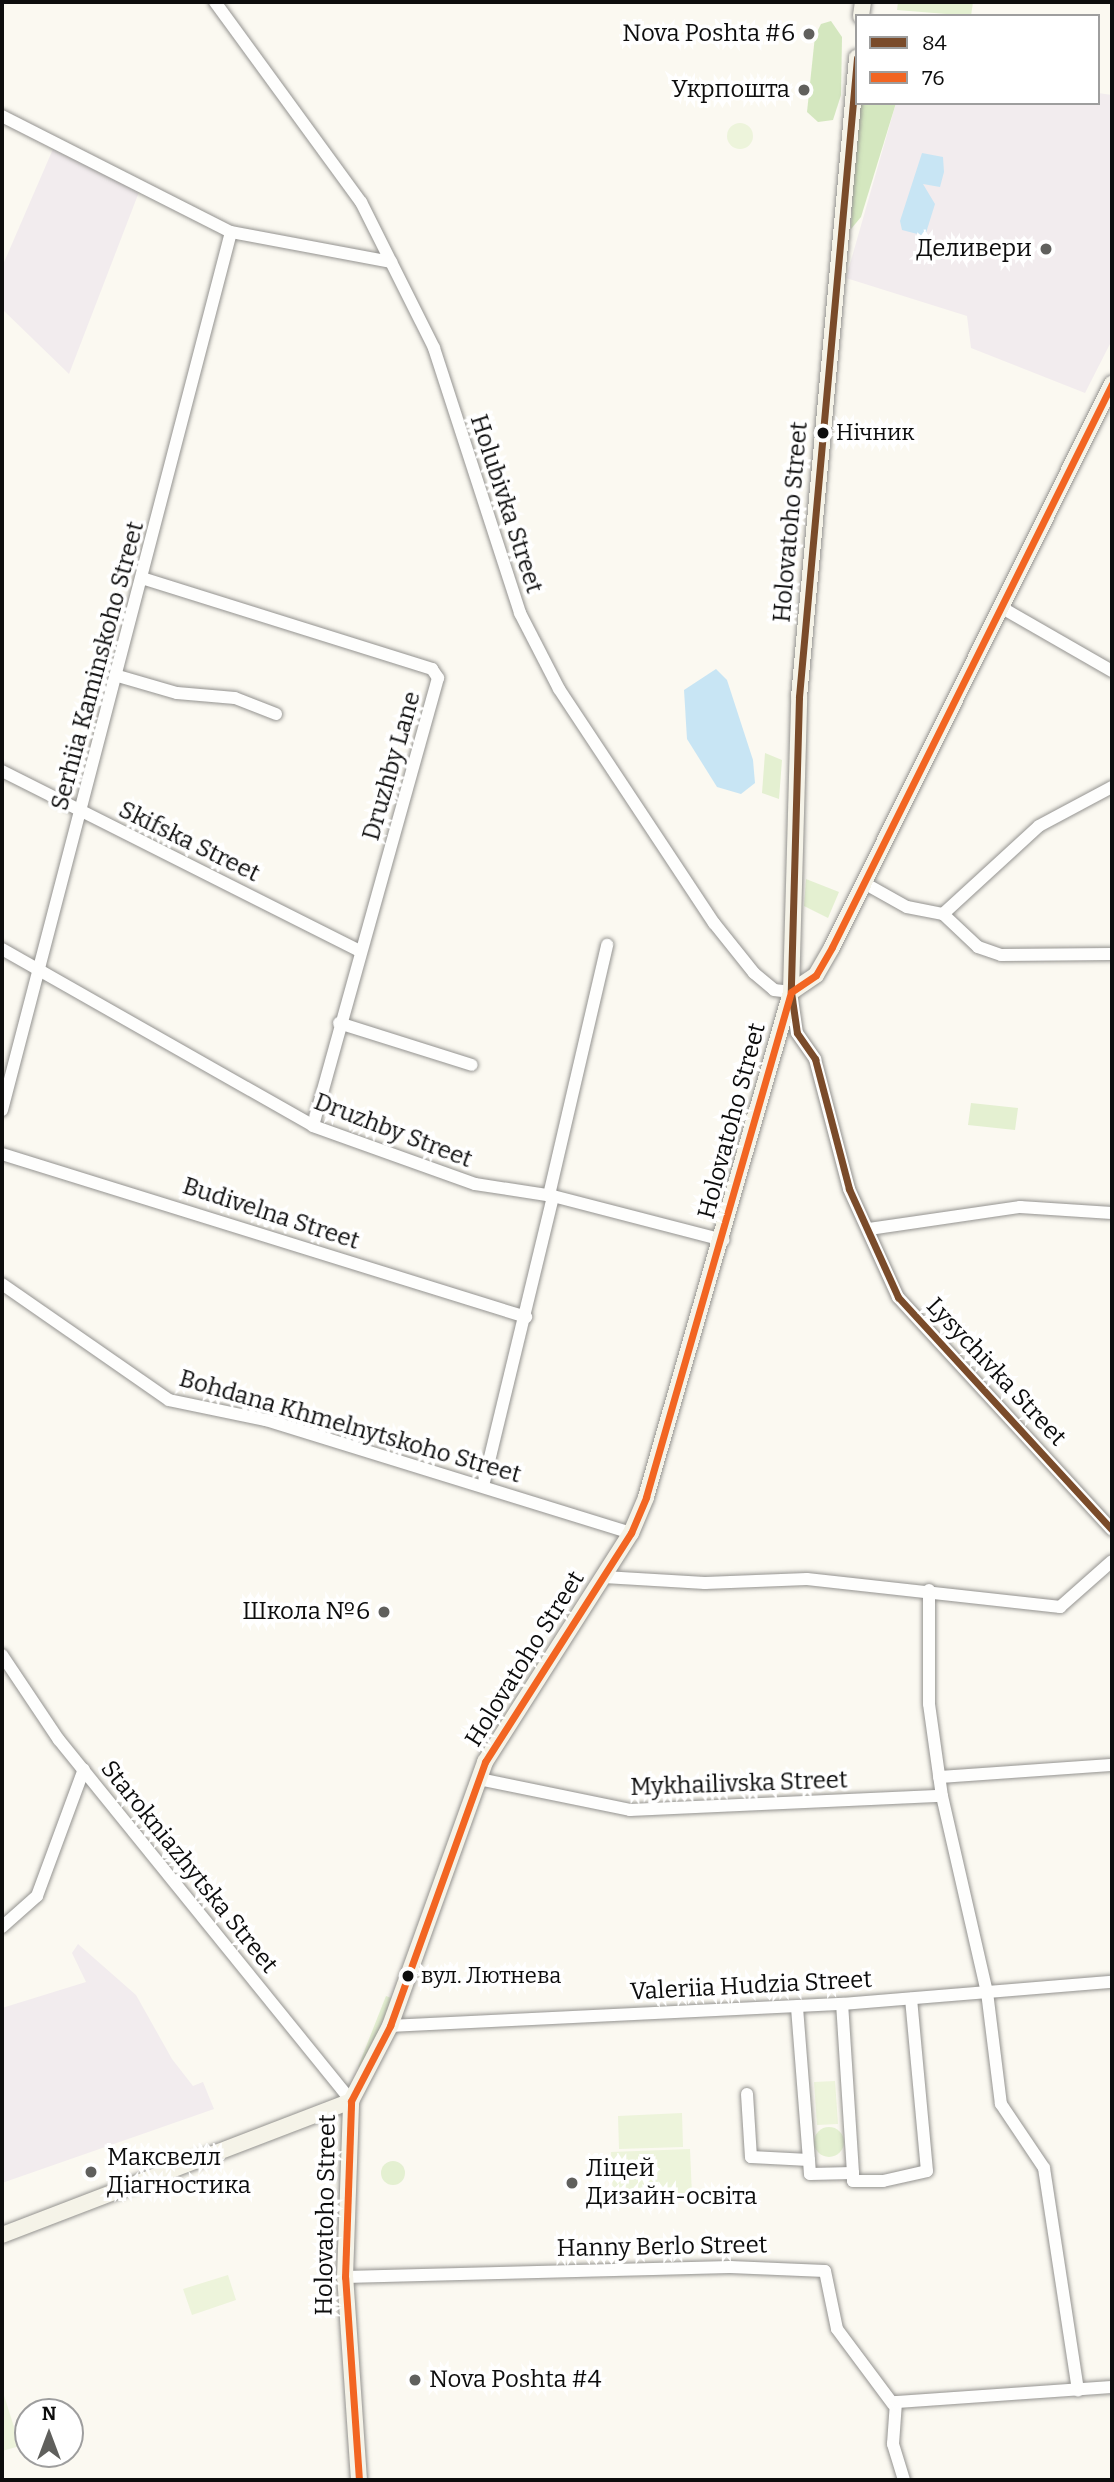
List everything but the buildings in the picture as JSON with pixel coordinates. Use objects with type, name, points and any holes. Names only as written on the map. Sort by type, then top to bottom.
[{"type":"main road","name":"Holovatoho Street","points":[[359,2480],[345,2277],[351,2101],[390,2026],[479,1779],[631,1533],[723,1240],[791,992],[799,697],[855,80]]},
{"type":"main road","points":[[791,992],[816,975],[1004,610],[1112,384]]},
{"type":"main road","points":[[2,2235],[351,2101]]},
{"type":"street","name":"Holubivka Street","points":[[215,2],[361,202],[434,348],[520,613],[559,689],[715,923],[754,973],[774,990],[791,992]]},
{"type":"street","points":[[2,116],[231,232],[391,262]]},
{"type":"street","name":"Serhiia Kaminskoho Street","points":[[2,1110],[145,579],[231,232]]},
{"type":"street","name":"Druzhby Lane","points":[[145,579],[432,669],[438,678],[358,950],[313,1126]]},
{"type":"street","points":[[1004,610],[1112,671]]},
{"type":"street","points":[[118,676],[177,693],[235,698],[276,714]]},
{"type":"street","name":"Skifska Street","points":[[2,771],[358,950]]},
{"type":"street","points":[[943,914],[1039,826],[1112,787]]},
{"type":"street","points":[[864,883],[907,907],[943,914],[978,947],[1001,955],[1112,954]]},
{"type":"street","points":[[483,1486],[526,1317],[607,945]]},
{"type":"street","name":"Druzhby Street","points":[[2,949],[313,1126],[475,1184],[551,1196],[723,1240]]},
{"type":"street","name":"Lysychivka Street","points":[[791,992],[797,1033],[815,1059],[849,1189],[898,1297],[1112,1530]]},
{"type":"street","points":[[339,1023],[472,1065]]},
{"type":"street","name":"Budivelna Street","points":[[2,1154],[526,1317]]},
{"type":"street","points":[[869,1229],[1020,1207],[1112,1213]]},
{"type":"street","name":"Bohdana Khmelnytskoho Street","points":[[2,1284],[169,1400],[266,1420],[631,1533]]},
{"type":"street","points":[[604,1577],[705,1583],[807,1579],[929,1590],[1060,1607],[1112,1561]]},
{"type":"street","points":[[929,1590],[929,1704],[942,1796],[988,1992],[1001,2104],[1044,2168],[1078,2390]]},
{"type":"street","name":"Starokniazhytska Street","points":[[2,1655],[84,1769],[351,2101]]},
{"type":"street","points":[[939,1777],[1112,1765]]},
{"type":"street","points":[[2,1927],[37,1896],[84,1769]]},
{"type":"street","name":"Mykhailivska Street","points":[[479,1779],[630,1810],[942,1796]]},
{"type":"street","name":"Valeriia Hudzia Street","points":[[390,2026],[842,2004],[1112,1982]]},
{"type":"street","points":[[842,2004],[853,2181],[883,2181],[927,2171],[911,1999]]},
{"type":"street","points":[[797,2006],[810,2174],[853,2173]]},
{"type":"street","points":[[747,2094],[751,2157],[809,2160]]},
{"type":"street","name":"Hanny Berlo Street","points":[[345,2277],[730,2267],[825,2271],[837,2329],[892,2404]]},
{"type":"street","points":[[904,2480],[893,2444],[892,2404],[988,2391],[1112,2387]]},
{"type":"shaded area","points":[[1100,93],[1112,95],[1112,340],[1085,393],[971,348],[967,316],[846,278],[895,105],[1100,105]]},
{"type":"shaded area","points":[[53,149],[139,192],[69,374],[2,309],[2,267]]},
{"type":"shaded area","points":[[78,1944],[136,1995],[172,2059],[193,2086],[203,2082],[214,2109],[2,2183],[2,2008],[86,1982],[72,1953]]},
{"type":"green space","points":[[898,2],[973,2],[971,14],[897,10]]},
{"type":"green space","points":[[831,21],[842,37],[841,95],[833,120],[818,122],[807,112],[815,36],[821,24]]},
{"type":"green space","points":[[857,105],[895,105],[861,217],[851,229]]},
{"type":"green space","points":[[740,123],[749,127],[753,136],[749,145],[740,149],[731,145],[727,136],[731,127]]},
{"type":"green space","points":[[765,753],[782,760],[779,799],[762,793]]},
{"type":"green space","points":[[806,879],[839,892],[828,918],[804,906]]},
{"type":"green space","points":[[971,1103],[1018,1108],[1015,1130],[968,1125]]},
{"type":"green space","points":[[386,1996],[391,1998],[368,2063],[358,2067]]},
{"type":"green space","points":[[835,2081],[838,2124],[817,2125],[814,2082]]},
{"type":"green space","points":[[682,2113],[683,2147],[619,2149],[618,2116]]},
{"type":"green space","points":[[829,2127],[839,2132],[844,2142],[839,2152],[829,2157],[819,2152],[814,2142],[819,2132]]},
{"type":"green space","points":[[690,2149],[692,2196],[613,2199],[611,2152]]},
{"type":"green space","points":[[393,2161],[404,2168],[405,2173],[398,2184],[393,2185],[382,2178],[381,2173],[388,2162]]},
{"type":"green space","points":[[228,2275],[236,2300],[192,2315],[183,2289]]},
{"type":"green space","points":[[2,2389],[14,2427],[14,2448],[2,2451]]},
{"type":"water","points":[[922,153],[943,157],[944,172],[940,187],[923,184],[935,204],[925,236],[902,230],[900,221]]},
{"type":"water","points":[[716,669],[727,680],[753,760],[755,783],[741,794],[717,787],[687,739],[684,690]]},
{"type":"transit line","name":"84","points":[[855,80],[799,697],[791,992],[797,1033],[815,1059],[849,1189],[898,1297],[1112,1530]]},
{"type":"transit line","name":"76","points":[[359,2480],[345,2277],[351,2101],[390,2026],[485,1762],[631,1533],[646,1497],[791,992],[816,975],[832,947],[1112,384]]},
{"type":"place","name":"Nova Poshta #6","points":[[809,34]]},
{"type":"place","name":"Укрпошта","points":[[804,90]]},
{"type":"place","name":"Деливери","points":[[1046,249]]},
{"type":"place","name":"Нічник","points":[[823,433]]},
{"type":"place","name":"Школа №6","points":[[384,1612]]},
{"type":"place","name":"вул. Лютнева","points":[[408,1976]]},
{"type":"place","name":"Максвелл Діагностика","points":[[91,2172]]},
{"type":"place","name":"Ліцей Дизайн-освіта","points":[[572,2183]]},
{"type":"place","name":"Nova Poshta #4","points":[[415,2380]]}]
